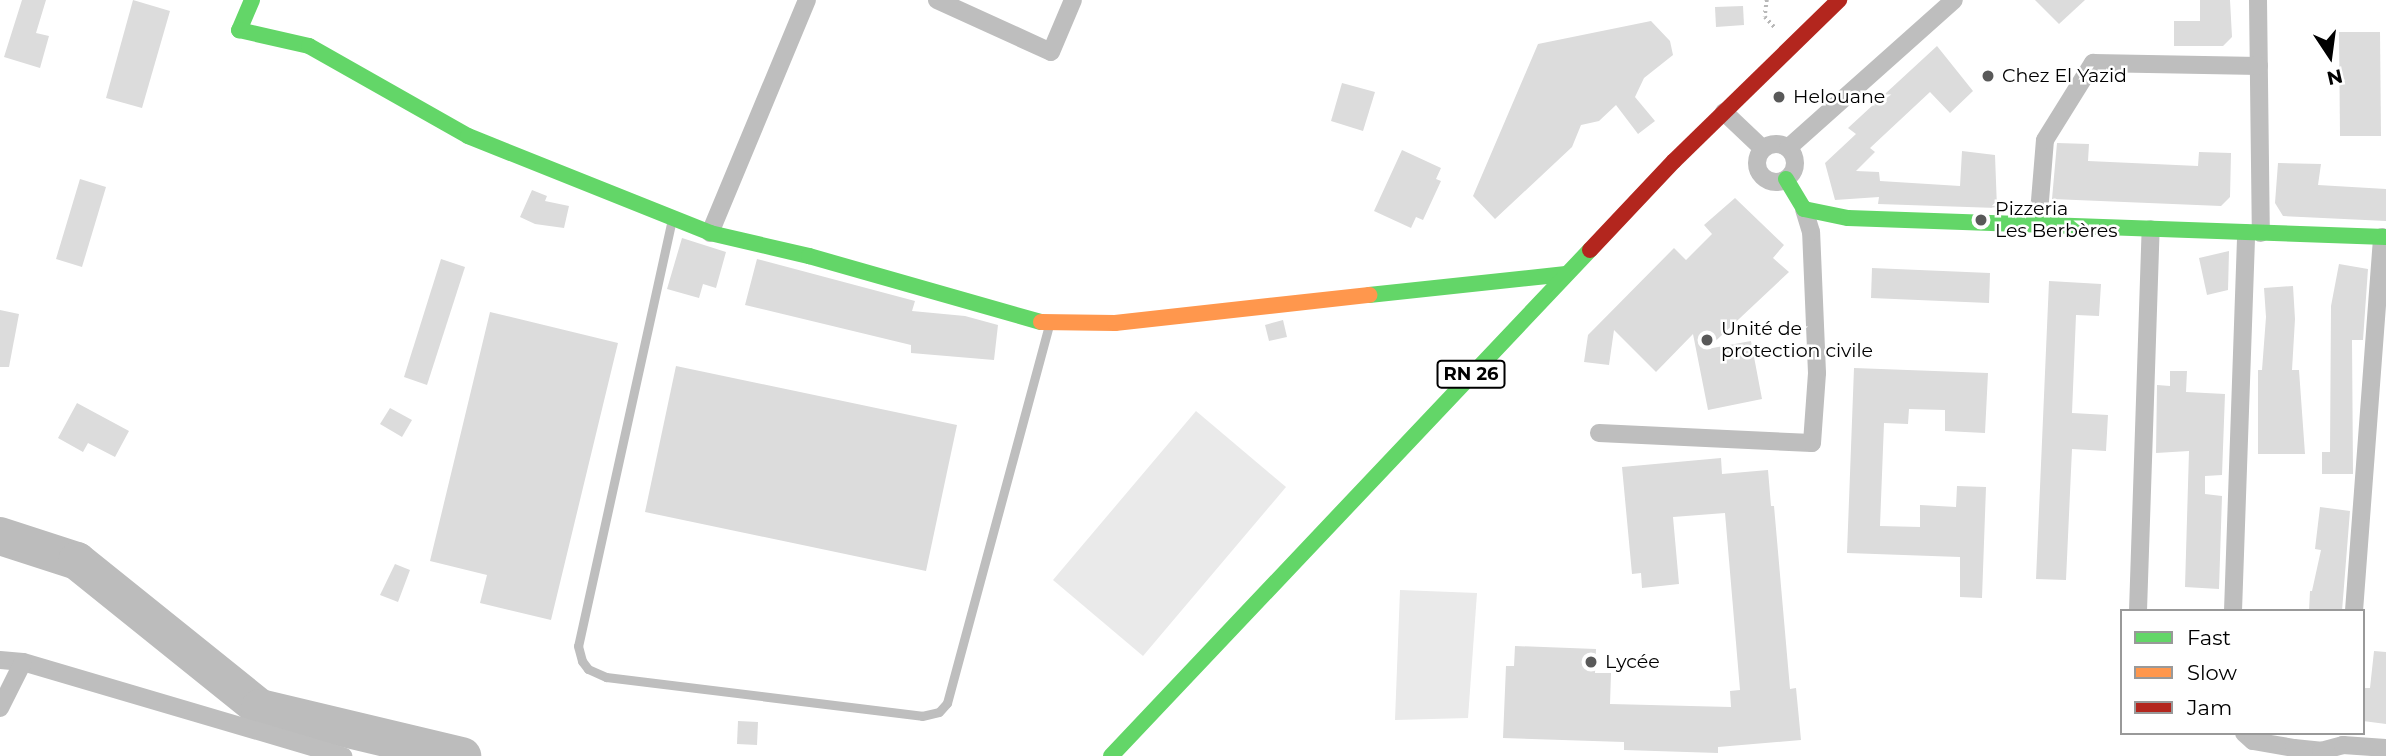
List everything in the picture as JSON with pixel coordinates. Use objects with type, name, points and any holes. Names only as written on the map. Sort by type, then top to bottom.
[{"type":"street","points":[[710,233],[807,0]]},
{"type":"street","points":[[937,0],[1052,52],[1073,0]]},
{"type":"street","name":"RN 26","points":[[1111,756],[1566,274],[1724,112],[1839,0]]},
{"type":"street","points":[[1788,148],[1954,0]]},
{"type":"street","points":[[2233,609],[2254,233],[2259,66],[2258,0]]},
{"type":"street","points":[[246,3],[239,30],[309,46],[468,136],[672,218],[710,233],[808,256],[1049,324],[1115,323],[1566,274]]},
{"type":"street","points":[[2038,225],[2045,140],[2093,63],[2259,66]]},
{"type":"street","points":[[1724,112],[1762,148]]},
{"type":"street","points":[[1774,143],[1788,148],[1795,163],[1786,179],[1774,182],[1759,173],[1756,160],[1762,148],[1774,143]]},
{"type":"street","points":[[1599,433],[1812,443],[1818,373],[1811,232],[1804,209],[1786,179]]},
{"type":"street","points":[[1804,209],[1848,218],[2384,237],[2354,609]]},
{"type":"street","points":[[2138,609],[2151,229]]},
{"type":"street","points":[[0,660],[23,662],[292,749],[343,756]]},
{"type":"street","points":[[0,708],[23,662]]},
{"type":"street","points":[[2246,735],[2253,741],[2320,751],[2344,739],[2386,748]]},
{"type":"lane","points":[[672,218],[578,646],[582,661],[588,669],[606,677],[922,716],[939,712],[947,703],[1049,324]]},
{"type":"path","points":[[1767,0],[1765,17],[1792,46]]},
{"type":"shaded area","points":[[1196,411],[1286,487],[1143,656],[1053,580]]},
{"type":"shaded area","points":[[1400,590],[1477,593],[1468,718],[1395,720]]},
{"type":"building","points":[[22,0],[46,0],[36,33],[49,36],[40,68],[4,57]]},
{"type":"building","points":[[133,0],[170,11],[142,108],[106,98]]},
{"type":"building","points":[[2035,0],[2085,0],[2059,24]]},
{"type":"building","points":[[2200,0],[2230,0],[2232,37],[2223,46],[2174,46],[2174,21],[2200,21]]},
{"type":"building","points":[[1743,6],[1744,25],[1716,27],[1715,7]]},
{"type":"building","points":[[1651,21],[1670,41],[1673,55],[1644,78],[1635,97],[1655,121],[1638,134],[1616,105],[1599,121],[1581,125],[1572,147],[1495,219],[1473,196],[1538,44]]},
{"type":"building","points":[[2339,32],[2380,32],[2381,136],[2340,136]]},
{"type":"building","points":[[1937,46],[1973,91],[1950,113],[1930,92],[1870,148],[1875,152],[1856,171],[1879,172],[1880,181],[1960,186],[1962,151],[1995,155],[1997,208],[1878,204],[1879,197],[1835,200],[1825,163],[1856,134],[1848,128]]},
{"type":"building","points":[[1342,83],[1375,92],[1363,131],[1331,121]]},
{"type":"building","points":[[2057,143],[2089,144],[2088,161],[2198,166],[2199,152],[2231,153],[2230,197],[2221,206],[2052,199]]},
{"type":"building","points":[[1402,150],[1441,168],[1436,179],[1441,181],[1423,220],[1416,217],[1411,228],[1374,211]]},
{"type":"building","points":[[2278,163],[2321,164],[2318,185],[2386,189],[2386,221],[2283,216],[2275,203]]},
{"type":"building","points":[[80,179],[106,187],[82,267],[56,259]]},
{"type":"building","points":[[532,190],[547,196],[545,201],[569,206],[564,228],[535,224],[520,217]]},
{"type":"building","points":[[1735,198],[1784,245],[1773,258],[1789,272],[1707,349],[1751,341],[1762,399],[1708,410],[1693,334],[1656,372],[1614,330],[1609,365],[1584,362],[1588,335],[1674,248],[1686,260],[1712,234],[1704,225]]},
{"type":"building","points":[[682,238],[726,252],[716,288],[703,284],[699,298],[667,289]]},
{"type":"building","points":[[2229,251],[2228,290],[2207,295],[2199,258]]},
{"type":"building","points":[[441,259],[465,267],[427,385],[404,377]]},
{"type":"building","points":[[757,259],[915,301],[912,311],[965,316],[998,325],[994,360],[911,353],[911,345],[745,305]]},
{"type":"building","points":[[2339,264],[2368,269],[2363,340],[2352,340],[2353,474],[2322,474],[2322,452],[2330,452],[2331,306]]},
{"type":"building","points":[[1872,268],[1990,273],[1989,303],[1871,298]]},
{"type":"building","points":[[2049,281],[2101,284],[2099,316],[2076,315],[2072,413],[2108,415],[2106,451],[2072,449],[2066,580],[2036,579]]},
{"type":"building","points":[[2293,286],[2295,319],[2292,370],[2299,370],[2305,454],[2258,454],[2258,370],[2262,370],[2266,317],[2264,288]]},
{"type":"building","points":[[0,310],[19,314],[9,367],[0,367]]},
{"type":"building","points":[[490,312],[618,343],[551,620],[480,603],[487,575],[430,561]]},
{"type":"building","points":[[1283,320],[1287,337],[1269,341],[1265,325]]},
{"type":"building","points":[[676,366],[957,425],[926,571],[645,512]]},
{"type":"building","points":[[1854,368],[1988,373],[1985,433],[1945,431],[1945,410],[1909,409],[1908,424],[1884,423],[1880,526],[1920,527],[1920,505],[1956,507],[1957,486],[1986,487],[1982,598],[1960,597],[1960,557],[1847,553]]},
{"type":"building","points":[[2170,371],[2187,371],[2186,392],[2225,394],[2222,475],[2205,476],[2205,494],[2222,496],[2219,589],[2185,587],[2189,451],[2156,453],[2157,385],[2170,386]]},
{"type":"building","points":[[77,403],[129,431],[115,457],[88,443],[83,452],[58,438]]},
{"type":"building","points":[[390,408],[412,420],[402,437],[380,424]]},
{"type":"building","points":[[1721,458],[1722,474],[1768,470],[1771,506],[1774,506],[1790,689],[1796,688],[1801,740],[1718,747],[1718,753],[1624,750],[1624,742],[1503,738],[1506,666],[1514,666],[1515,646],[1596,649],[1595,673],[1611,673],[1610,704],[1731,707],[1730,691],[1740,690],[1725,513],[1673,517],[1679,584],[1642,588],[1641,573],[1632,574],[1622,467]]},
{"type":"building","points":[[2320,507],[2350,511],[2342,609],[2309,609],[2310,591],[2321,550],[2315,549]]},
{"type":"building","points":[[395,564],[410,570],[398,602],[380,595]]},
{"type":"building","points":[[2374,651],[2386,652],[2386,724],[2365,721],[2365,688],[2370,688]]},
{"type":"building","points":[[738,721],[758,722],[757,745],[737,744]]},
{"type":"waterway","points":[[0,536],[77,561],[260,708],[462,756]]},
{"type":"traffic: fast","points":[[252,0],[239,30],[309,46],[468,136],[710,233],[809,256],[1041,322]]},
{"type":"traffic: fast","points":[[1786,179],[1804,209],[1848,218],[2386,237]]},
{"type":"traffic: fast","points":[[1111,756],[1590,250]]},
{"type":"traffic: fast","points":[[1369,295],[1566,274]]},
{"type":"traffic: slow","points":[[1041,322],[1115,323],[1369,295]]},
{"type":"traffic: jam","points":[[1590,250],[1674,161],[1839,0]]},
{"type":"place","name":"Chez El Yazid","points":[[1988,76]]},
{"type":"place","name":"Helouane","points":[[1779,97]]},
{"type":"place","name":"Pizzeria Les Berbères","points":[[1981,220]]},
{"type":"place","name":"Unité de protection civile","points":[[1707,340]]},
{"type":"place","name":"Lycée","points":[[1591,662]]}]
